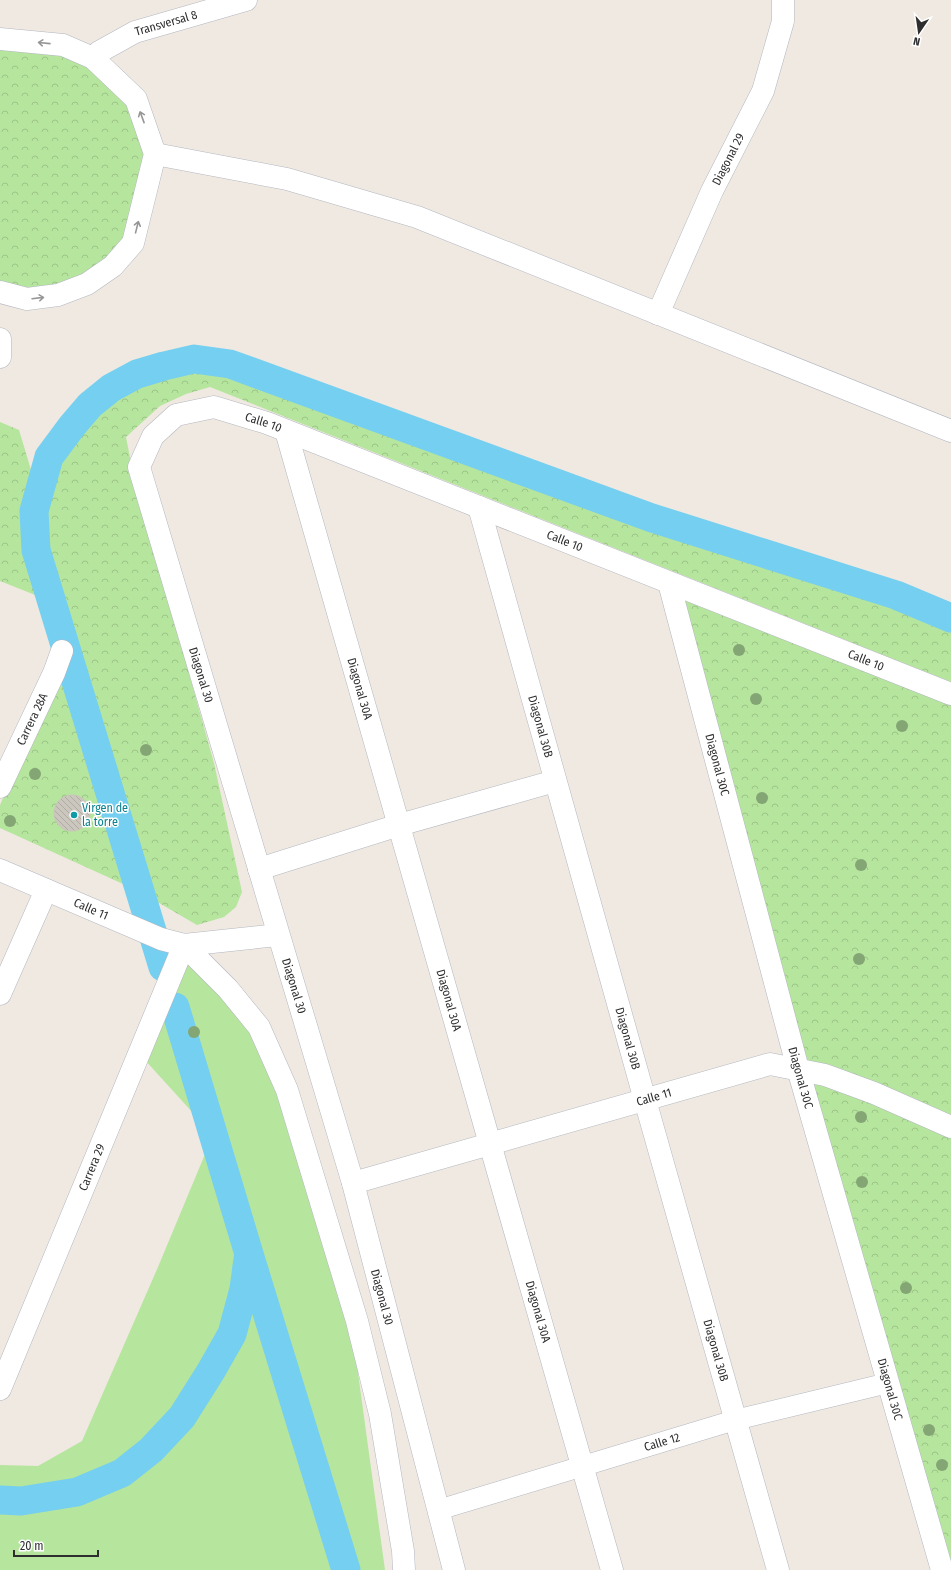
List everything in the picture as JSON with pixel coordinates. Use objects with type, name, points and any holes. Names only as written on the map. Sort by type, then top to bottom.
[{"type":"street","name":"Transversal 8","points":[[93,58],[99,52],[135,32],[246,0]]},
{"type":"street","name":"Diagonal 29","points":[[658,314],[712,191],[763,91],[784,21],[783,0]]},
{"type":"street","points":[[0,39],[63,45],[93,58],[136,99],[155,154],[133,243],[113,266],[87,284],[58,295],[27,299],[0,292]]},
{"type":"street","points":[[155,154],[287,179],[417,217],[951,431]]},
{"type":"street","points":[[0,339],[0,356]]},
{"type":"street","name":"Calle 10","points":[[176,415],[214,407],[267,423],[951,694]]},
{"type":"street","name":"Diagonal 30","points":[[176,415],[153,436],[139,467],[353,1183],[454,1570]]},
{"type":"street","name":"Diagonal 30A","points":[[286,431],[612,1570]]},
{"type":"street","name":"Diagonal 30B","points":[[479,507],[778,1570]]},
{"type":"street","name":"Diagonal 30C","points":[[669,583],[798,1069],[942,1570]]},
{"type":"street","name":"Carrera 28A","points":[[0,787],[54,673],[62,651]]},
{"type":"street","points":[[259,869],[399,824],[555,781]]},
{"type":"street","name":"Calle 11","points":[[0,870],[161,939],[184,946]]},
{"type":"street","points":[[0,994],[46,890]]},
{"type":"street","points":[[184,946],[278,934]]},
{"type":"street","points":[[184,946],[228,989],[259,1027],[287,1090],[363,1344],[380,1414],[403,1551],[404,1570]]},
{"type":"street","name":"Carrera 29","points":[[0,1389],[184,946]]},
{"type":"street","name":"Calle 11","points":[[353,1183],[770,1064],[825,1075],[874,1093],[951,1127]]},
{"type":"street","name":"Calle 12","points":[[438,1510],[735,1420],[888,1383]]},
{"type":"green space","points":[[0,42],[99,52],[155,154],[133,243],[87,284],[0,292]]},
{"type":"green space","points":[[194,360],[230,364],[649,522],[895,596],[951,619],[951,682],[210,387],[186,394],[160,406],[126,437],[133,473],[214,763],[242,892],[236,907],[224,917],[197,925],[147,896],[36,550],[35,511],[50,457],[92,405],[112,390],[137,375]]},
{"type":"green space","points":[[0,422],[19,430],[38,493],[33,511],[35,551],[48,594],[40,597],[0,581]]},
{"type":"green space","points":[[669,583],[951,694],[951,1570]]},
{"type":"green space","points":[[61,661],[95,773],[134,889],[0,828],[0,805]]},
{"type":"green space","points":[[184,946],[259,1027],[351,1322],[385,1570],[0,1570],[0,1465],[38,1466],[82,1441],[158,1267],[213,1135],[144,1059]]},
{"type":"building","points":[[72,795],[82,798],[87,803],[90,813],[87,823],[82,828],[72,831],[62,828],[57,823],[54,813],[57,803],[62,798]]},
{"type":"waterway","points":[[163,967],[36,550],[34,511],[49,457],[72,426],[90,405],[111,388],[137,374],[194,359],[230,364],[652,518],[896,595],[951,618]]},
{"type":"waterway","points":[[175,1007],[346,1570]]},
{"type":"waterway","points":[[0,1500],[21,1501],[77,1492],[122,1473],[151,1450],[182,1417],[232,1334],[244,1289],[248,1259]]},
{"type":"place","name":"Virgen de la torre","points":[[74,815]]}]
